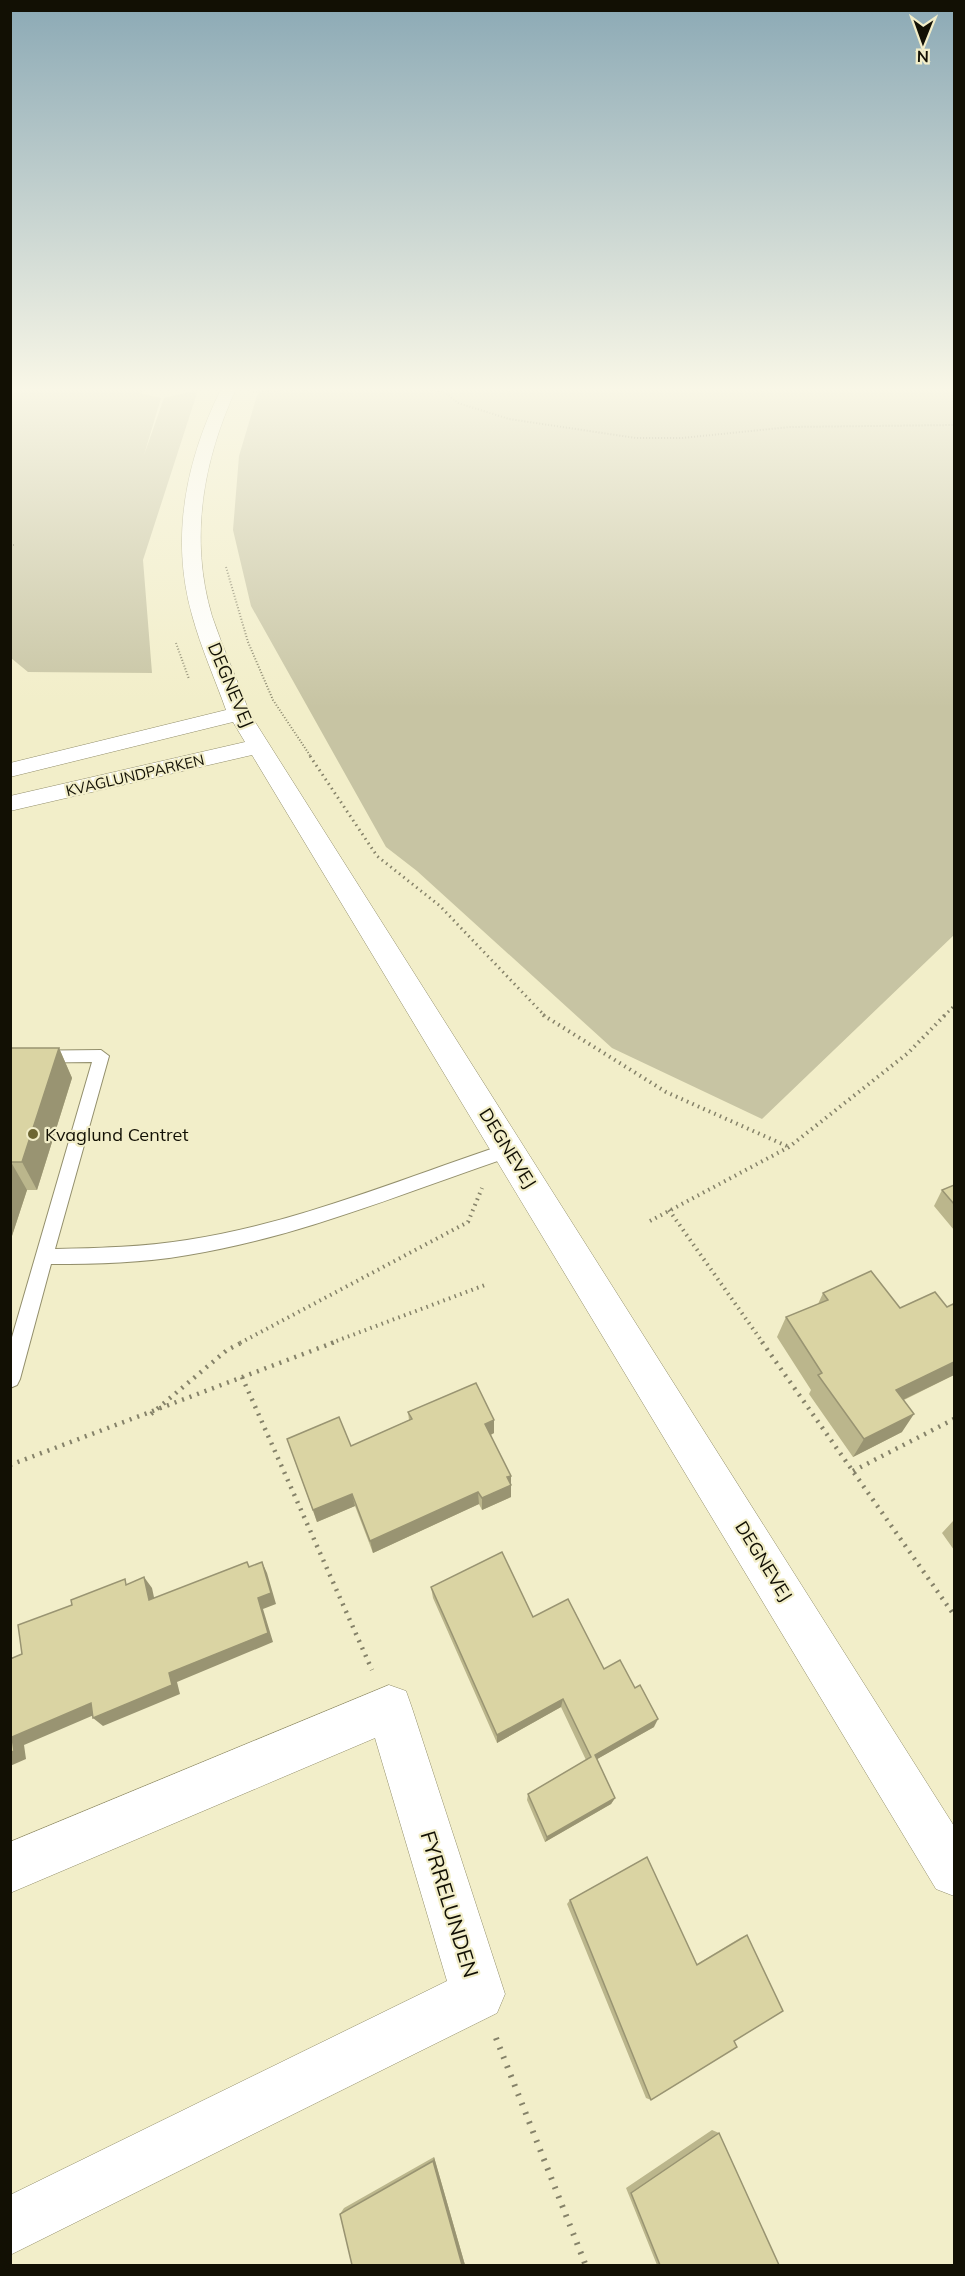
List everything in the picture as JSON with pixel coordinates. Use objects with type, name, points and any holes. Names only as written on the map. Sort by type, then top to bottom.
[{"type":"street","name":"DEGNEVEJ","points":[[192,495],[191,548],[202,614],[239,714],[954,1871]]},
{"type":"street","name":"KVAGLUNDPARKEN","points":[[10,770],[239,714]]},
{"type":"street","name":"KVAGLUNDPARKEN","points":[[10,804],[259,746]]},
{"type":"street","points":[[10,1868],[389,1708]]},
{"type":"street","name":"FYRRELUNDEN","points":[[10,2226],[478,1994],[389,1708]]},
{"type":"lane","points":[[10,1057],[101,1056],[10,1378]]},
{"type":"lane","points":[[45,1257],[120,1255],[206,1245],[281,1227],[509,1150]]},
{"type":"path","points":[[225,562],[232,594],[248,642],[273,700],[377,856],[440,906],[548,1020],[666,1092],[789,1147]]},
{"type":"path","points":[[650,1221],[789,1147],[908,1053],[954,1006]]},
{"type":"path","points":[[669,1210],[954,1615]]},
{"type":"path","points":[[151,1414],[227,1350],[468,1222]]},
{"type":"path","points":[[10,1465],[151,1414],[485,1285]]},
{"type":"path","points":[[242,1377],[389,1708]]},
{"type":"path","points":[[853,1471],[954,1419]]},
{"type":"path","points":[[478,1994],[586,2265]]},
{"type":"shaded area","points":[[11,495],[164,495],[143,560],[152,673],[28,672],[11,658]]},
{"type":"shaded area","points":[[236,495],[954,495],[954,935],[762,1119],[612,1048],[417,871],[386,847],[251,606],[233,530]]},
{"type":"building","points":[[10,1048],[59,1048],[22,1162],[11,1162],[10,1164]]},
{"type":"building","points":[[954,1185],[954,1204],[942,1190]]},
{"type":"building","points":[[871,1271],[900,1308],[935,1292],[947,1307],[953,1304],[954,1362],[896,1390],[914,1414],[864,1439],[818,1375],[822,1373],[786,1317],[828,1300],[823,1293]]},
{"type":"building","points":[[476,1383],[494,1420],[485,1424],[511,1476],[507,1477],[511,1485],[482,1498],[478,1492],[370,1541],[352,1494],[313,1510],[287,1439],[339,1417],[351,1446],[412,1419],[408,1412]]},
{"type":"building","points":[[502,1552],[533,1617],[568,1599],[604,1669],[620,1660],[635,1688],[640,1685],[658,1719],[595,1755],[615,1798],[547,1837],[528,1794],[591,1757],[563,1699],[497,1735],[431,1587]]},
{"type":"building","points":[[247,1562],[249,1567],[262,1562],[271,1593],[258,1598],[268,1633],[169,1673],[172,1685],[93,1718],[91,1703],[12,1737],[14,1751],[10,1753],[10,1659],[22,1654],[18,1625],[72,1605],[71,1600],[125,1579],[126,1585],[144,1577],[149,1600]]},
{"type":"building","points":[[647,1857],[697,1965],[747,1935],[783,2011],[734,2041],[737,2047],[651,2100],[570,1900]]},
{"type":"building","points":[[719,2133],[779,2265],[660,2265],[631,2193]]},
{"type":"building","points":[[433,2161],[462,2265],[352,2265],[340,2214]]},
{"type":"place","name":"Kvaglund Centret","points":[[33,1134]]}]
